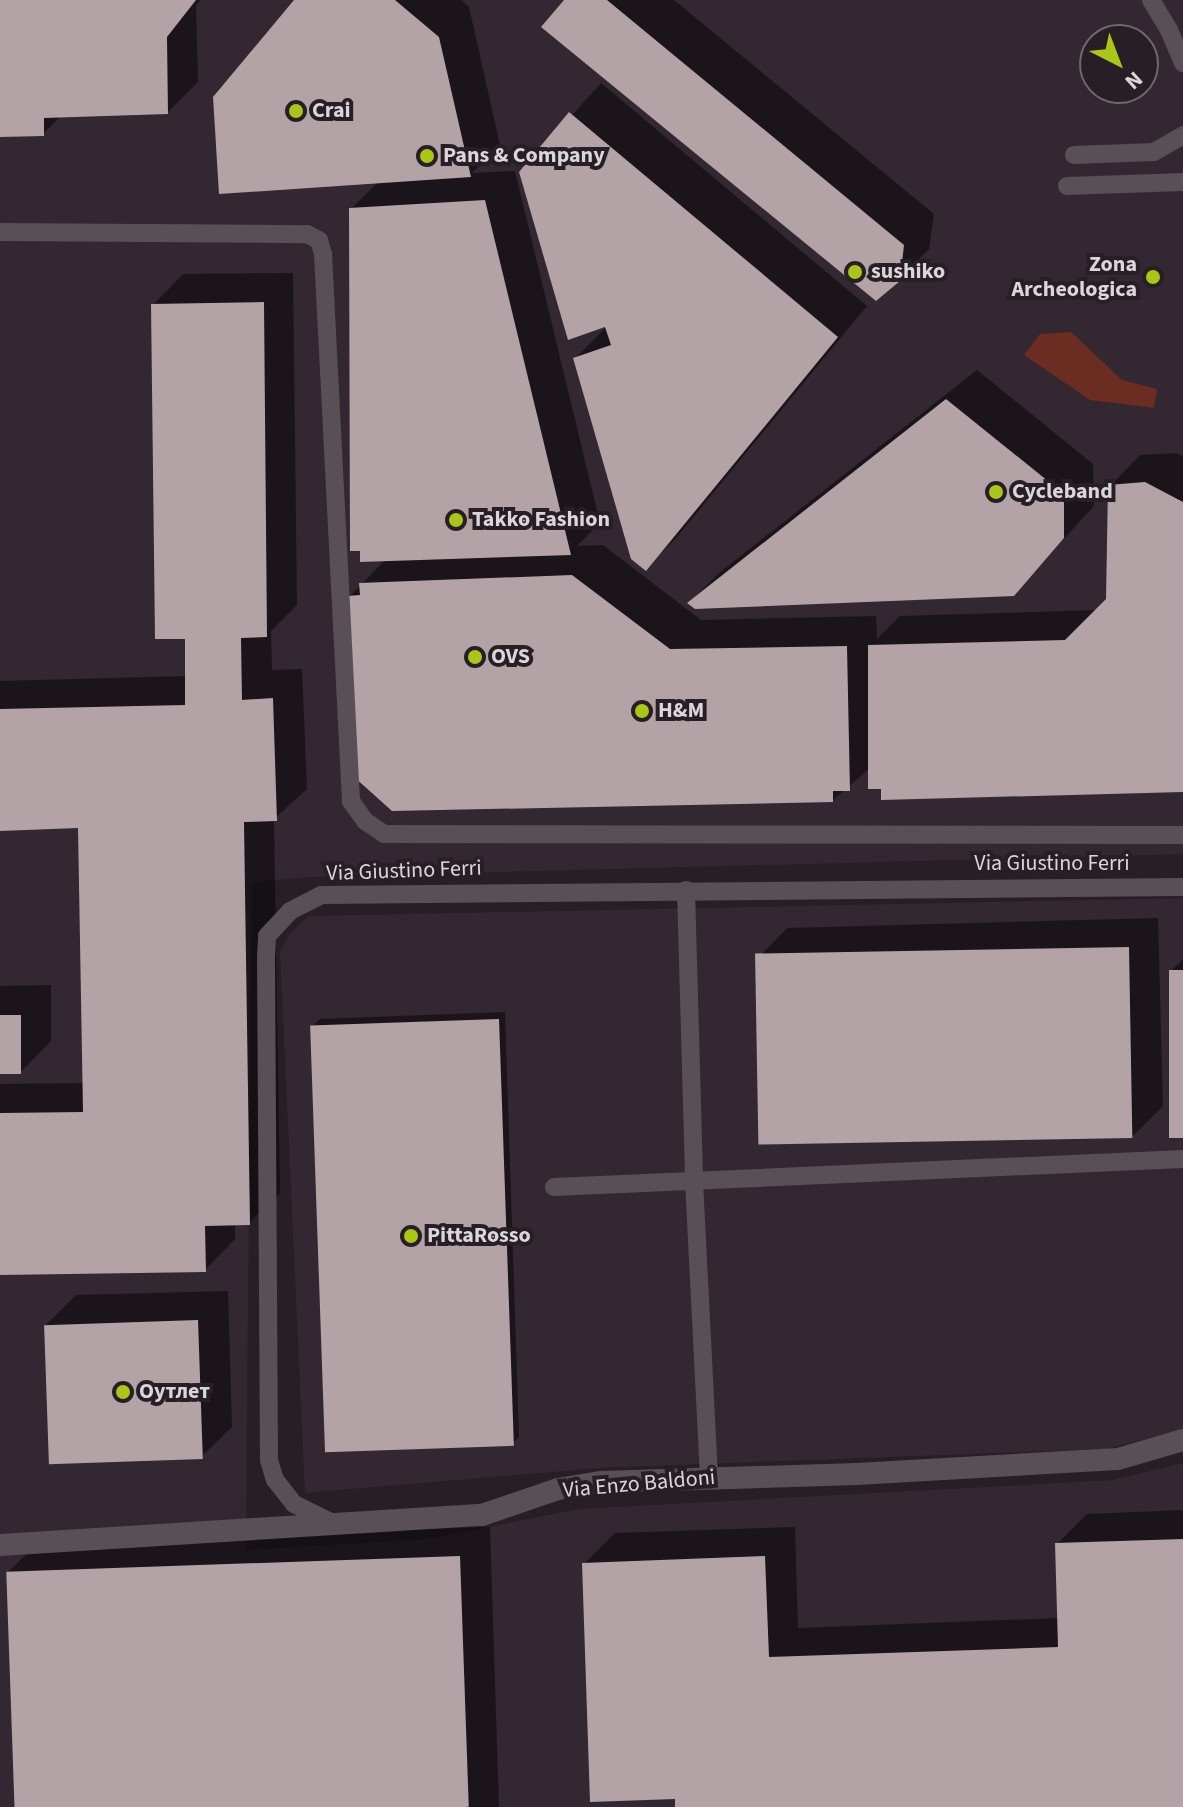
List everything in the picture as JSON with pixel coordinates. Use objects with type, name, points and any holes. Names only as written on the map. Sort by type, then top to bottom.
[{"type":"street","name":"Via Enzo Baldoni","points":[[0,1545],[482,1515],[558,1489],[601,1482],[857,1474],[1118,1459],[1183,1440]]},
{"type":"lane","points":[[1151,0],[1169,30],[1183,63]]},
{"type":"lane","points":[[1074,155],[1154,152],[1183,135]]},
{"type":"lane","points":[[1067,186],[1183,182]]},
{"type":"lane","points":[[0,232],[307,234],[319,240],[323,254],[351,801],[365,821],[384,834],[1183,835]]},
{"type":"lane","name":"Via Giustino Ferri","points":[[340,1526],[294,1504],[275,1480],[269,1460],[267,936],[290,911],[321,895],[1183,887]]},
{"type":"lane","points":[[686,890],[694,1181],[709,1477]]},
{"type":"lane","points":[[554,1187],[1183,1159]]},
{"type":"shaded area","points":[[0,0],[1183,0],[1183,854],[313,877],[252,882],[246,1515],[247,1550],[429,1539],[578,1509],[1113,1480],[1183,1463],[1183,1807],[0,1807]]},
{"type":"shaded area","points":[[1071,332],[1122,380],[1157,389],[1154,408],[1090,400],[1024,355],[1040,334]]},
{"type":"shaded area","points":[[1183,898],[1183,1429],[1106,1449],[598,1468],[305,1493],[280,952],[290,933],[309,916]]},
{"type":"building","points":[[0,0],[196,0],[167,37],[168,114],[44,118],[44,136],[0,137]]},
{"type":"building","name":"Crai","points":[[294,0],[395,0],[439,37],[471,177],[219,194],[213,97]]},
{"type":"building","points":[[564,0],[607,0],[904,245],[900,281],[876,301],[541,27]]},
{"type":"building","points":[[569,112],[838,337],[646,571],[631,559],[573,358],[611,345],[605,327],[568,340],[519,172]]},
{"type":"building","points":[[485,200],[571,555],[360,562],[360,551],[350,551],[349,208]]},
{"type":"building","points":[[264,302],[267,637],[241,638],[242,700],[273,698],[277,821],[244,822],[250,1225],[205,1226],[206,1272],[0,1275],[0,1113],[83,1112],[78,828],[0,831],[0,709],[185,705],[185,639],[155,639],[151,304]]},
{"type":"building","points":[[946,399],[1064,494],[1064,538],[1014,596],[695,609],[687,603]]},
{"type":"building","points":[[1145,482],[1183,502],[1183,792],[881,800],[881,789],[868,789],[868,645],[1065,640],[1106,599],[1108,485]]},
{"type":"building","points":[[572,575],[670,649],[847,646],[850,791],[833,791],[833,802],[392,811],[353,776],[347,596],[360,595],[359,583]]},
{"type":"building","points":[[1129,947],[1132,1138],[758,1144],[755,954]]},
{"type":"building","points":[[1169,970],[1183,970],[1183,1138],[1169,1138]]},
{"type":"building","points":[[0,1015],[21,1015],[21,1074],[0,1074]]},
{"type":"building","name":"PittaRosso","points":[[499,1019],[514,1446],[325,1452],[310,1026]]},
{"type":"building","name":"Оутлет","points":[[198,1320],[203,1459],[49,1464],[44,1325]]},
{"type":"building","points":[[1183,1539],[1183,1807],[675,1807],[675,1799],[590,1802],[582,1563],[765,1556],[769,1657],[1058,1647],[1055,1543]]},
{"type":"building","points":[[460,1556],[469,1807],[14,1807],[6,1572]]},
{"type":"place","name":"Crai","points":[[296,111]]},
{"type":"place","name":"Pans & Company","points":[[427,156]]},
{"type":"place","name":"sushiko","points":[[855,272]]},
{"type":"place","name":"Zona Archeologica","points":[[1153,277]]},
{"type":"place","name":"Cycleband","points":[[996,492]]},
{"type":"place","name":"Takko Fashion","points":[[456,520]]},
{"type":"place","name":"OVS","points":[[475,657]]},
{"type":"place","name":"H&M","points":[[642,711]]},
{"type":"place","name":"PittaRosso","points":[[411,1236]]},
{"type":"place","name":"Оутлет","points":[[123,1392]]}]
